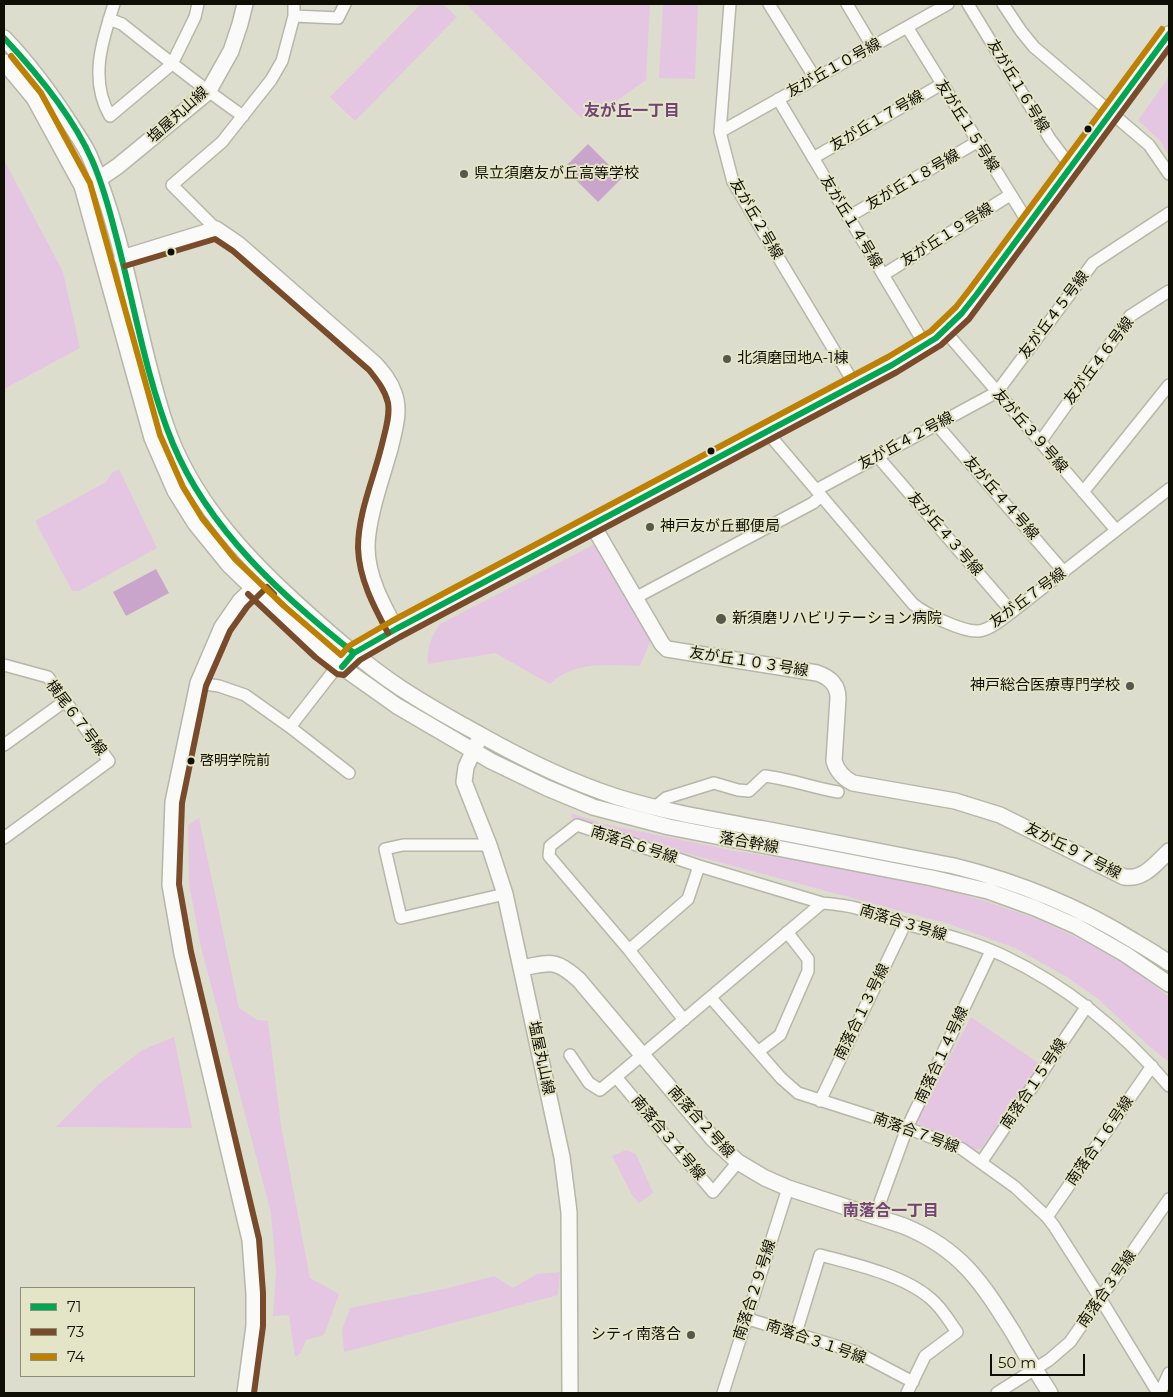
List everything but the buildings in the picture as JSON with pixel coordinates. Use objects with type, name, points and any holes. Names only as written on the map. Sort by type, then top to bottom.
[{"type":"street","points":[[114,4],[102,44],[98,73],[103,104],[110,116],[172,64],[195,17],[198,4]]},
{"type":"street","name":"塩屋丸山線","points":[[82,186],[98,180],[135,154],[208,92],[231,51],[245,4]]},
{"type":"street","points":[[294,4],[294,16],[282,61],[271,80],[222,142],[172,185],[216,229],[238,244],[375,364],[388,379],[395,394],[397,407],[396,425],[369,525],[367,546],[373,580],[396,629]]},
{"type":"street","points":[[294,16],[338,18],[345,4]]},
{"type":"street","name":"友が丘２号線","points":[[730,4],[720,132],[733,182],[855,385]]},
{"type":"street","points":[[769,4],[816,78]]},
{"type":"street","points":[[847,4],[872,46]]},
{"type":"street","name":"友が丘１０号線","points":[[720,132],[907,27],[927,9],[948,4]]},
{"type":"street","name":"友が丘１６号線","points":[[968,4],[1050,139],[1071,167]]},
{"type":"street","points":[[1003,4],[1034,47],[1150,145],[1169,174]]},
{"type":"street","points":[[109,19],[122,24],[172,64],[189,75],[208,92],[242,116]]},
{"type":"street","name":"友が丘１５号線","points":[[907,27],[1029,224]]},
{"type":"street","points":[[290,728],[332,673],[342,667],[354,653],[892,365],[945,330],[962,313],[1169,34]]},
{"type":"street","points":[[4,38],[48,88],[87,151],[108,205],[146,359],[173,445],[190,478],[223,527],[267,575],[332,637],[354,653]]},
{"type":"street","points":[[4,62],[34,98],[82,186],[105,263],[147,420],[166,473],[185,508],[206,538],[229,565],[314,644],[342,667]]},
{"type":"street","name":"友が丘１７号線","points":[[813,158],[942,84]]},
{"type":"street","name":"友が丘１４号線","points":[[778,99],[924,345]]},
{"type":"street","name":"友が丘１８号線","points":[[848,217],[977,142]]},
{"type":"street","name":"友が丘１９号線","points":[[883,275],[1010,195]]},
{"type":"street","name":"友が丘４５号線","points":[[997,392],[1092,263],[1169,213]]},
{"type":"street","points":[[122,258],[216,229]]},
{"type":"street","name":"友が丘４６号線","points":[[1040,442],[1130,316],[1169,291]]},
{"type":"street","name":"友が丘３９号線","points":[[945,330],[1116,530]]},
{"type":"street","points":[[1084,492],[1169,385]]},
{"type":"street","name":"友が丘４２号線","points":[[635,598],[813,503],[818,493],[878,456],[997,392]]},
{"type":"street","name":"友が丘４４号線","points":[[937,424],[1064,572]]},
{"type":"street","name":"友が丘７号線","points":[[767,432],[920,610],[946,623],[977,631],[987,628],[1012,612],[1169,489]]},
{"type":"street","name":"友が丘４３号線","points":[[878,456],[1012,612]]},
{"type":"street","name":"友が丘１０３号線","points":[[592,524],[662,644],[668,649],[817,673],[828,678],[833,683],[838,693],[834,761],[836,768],[846,780],[853,783],[956,802],[1000,815]]},
{"type":"street","points":[[245,1393],[254,1326],[255,1302],[250,1240],[182,954],[170,885],[173,802],[198,682],[222,627],[240,601],[267,575]]},
{"type":"street","name":"落合幹線","points":[[354,653],[399,687],[445,716],[499,746],[574,782],[654,808],[984,873],[1074,907],[1169,963]]},
{"type":"street","name":"横尾６７号線","points":[[4,665],[48,677],[109,761],[4,838]]},
{"type":"street","name":"落合幹線","points":[[342,667],[397,706],[473,751],[547,788],[594,807],[669,828],[947,881],[1016,901],[1058,917],[1093,935],[1169,984]]},
{"type":"street","points":[[198,682],[245,694],[349,773]]},
{"type":"street","points":[[4,745],[65,701]]},
{"type":"street","name":"塩屋丸山線","points":[[480,735],[466,767],[464,782],[489,845],[505,894],[562,1157],[569,1212],[570,1393]]},
{"type":"street","points":[[654,808],[666,798],[714,783],[749,791],[765,776],[784,778],[816,789],[838,792]]},
{"type":"street","name":"友が丘９７号線","points":[[1000,815],[1124,877],[1133,878],[1142,875],[1169,851]]},
{"type":"street","name":"南落合６号線","points":[[684,1020],[629,950],[549,856],[550,846],[577,825],[699,866],[822,903]]},
{"type":"street","points":[[489,845],[403,845],[385,849],[401,918],[505,894]]},
{"type":"street","points":[[629,950],[688,899],[699,866]]},
{"type":"street","points":[[570,1055],[589,1082],[600,1090],[822,903]]},
{"type":"street","name":"南落合３号線","points":[[822,903],[855,908],[958,939],[991,951],[1036,972],[1087,1006],[1134,1047],[1169,1086]]},
{"type":"street","name":"南落合１３号線","points":[[820,1101],[905,924]]},
{"type":"street","points":[[759,1051],[780,1035],[808,971],[808,959],[787,932]]},
{"type":"street","name":"南落合１４号線","points":[[875,1216],[907,1128],[991,951]]},
{"type":"street","name":"南落合２号線","points":[[522,968],[551,963],[564,967],[579,980],[713,1138],[738,1162],[765,1178],[788,1188],[875,1216],[922,1234],[940,1244],[969,1268],[992,1298],[1050,1393]]},
{"type":"street","name":"南落合７号線","points":[[711,998],[781,1078],[798,1093],[907,1128],[962,1149],[1016,1186],[1047,1217],[1159,1393]]},
{"type":"street","name":"南落合１５号線","points":[[982,1161],[1087,1006]]},
{"type":"street","name":"南落合１６号線","points":[[1047,1217],[1152,1066]]},
{"type":"street","name":"南落合３４号線","points":[[616,1078],[713,1192],[738,1162]]},
{"type":"street","name":"南落合２９号線","points":[[723,1393],[788,1188]]},
{"type":"street","name":"南落合３号線","points":[[997,1393],[1058,1353],[1070,1342],[1169,1199]]},
{"type":"street","points":[[796,1334],[820,1255],[867,1268],[914,1286],[931,1299],[957,1332],[925,1356],[907,1393]]},
{"type":"street","name":"南落合３１号線","points":[[746,1318],[856,1352],[913,1382]]},
{"type":"street","points":[[1159,1393],[1169,1373]]},
{"type":"shaded area","points":[[421,4],[443,4],[457,17],[355,121],[330,97]]},
{"type":"shaded area","points":[[466,4],[650,4],[646,80],[615,102],[594,105],[581,118]]},
{"type":"shaded area","points":[[663,4],[698,4],[695,79],[659,78]]},
{"type":"shaded area","points":[[1169,73],[1169,156],[1161,142],[1138,120],[1167,80]]},
{"type":"shaded area","points":[[588,144],[622,178],[598,202],[564,168]]},
{"type":"shaded area","points":[[4,160],[63,272],[80,348],[4,389]]},
{"type":"shaded area","points":[[119,469],[157,548],[79,591],[72,591],[35,521],[106,482],[112,473]]},
{"type":"shaded area","points":[[595,544],[652,637],[640,666],[604,665],[581,668],[560,676],[550,684],[495,653],[428,664],[430,643],[440,624]]},
{"type":"shaded area","points":[[156,569],[169,593],[126,616],[113,592]]},
{"type":"shaded area","points":[[571,813],[604,824],[735,851],[808,862],[950,891],[1040,920],[1092,945],[1137,972],[1169,997],[1169,1062],[1097,998],[1067,977],[1015,948],[949,924],[685,853],[572,818]]},
{"type":"shaded area","points":[[199,818],[239,1008],[257,1020],[268,1021],[281,1125],[310,1278],[339,1294],[324,1335],[306,1340],[300,1354],[295,1357],[289,1315],[273,1316],[276,1272],[271,1213],[201,947],[189,884],[188,825]]},
{"type":"shaded area","points":[[971,1017],[1040,1064],[981,1149],[972,1150],[920,1128],[918,1118]]},
{"type":"shaded area","points":[[174,1037],[192,1128],[56,1127],[99,1084],[142,1050]]},
{"type":"shaded area","points":[[626,1150],[636,1154],[653,1193],[639,1203],[632,1195],[612,1156]]},
{"type":"shaded area","points":[[560,1272],[558,1295],[344,1352],[342,1330],[350,1308],[448,1288],[494,1276],[513,1288],[537,1274]]},
{"type":"transit line","name":"74","points":[[11,56],[41,93],[90,183],[160,435],[183,487],[202,518],[235,559],[284,606],[341,655],[349,646],[392,621],[888,357],[931,331],[956,307],[970,289],[1162,29]]},
{"type":"transit line","name":"71","points":[[342,667],[354,653],[396,629],[892,365],[936,338],[962,313],[977,294],[1169,34]]},
{"type":"transit line","name":"71","points":[[4,38],[29,66],[64,111],[75,127],[92,160],[102,187],[122,258],[155,392],[173,444],[188,475],[206,505],[250,559],[300,608],[354,653]]},
{"type":"transit line","name":"73","points":[[248,594],[315,657],[337,674],[344,675],[360,660],[400,637],[897,372],[941,345],[969,319],[1169,48]]},
{"type":"transit line","name":"73","points":[[125,266],[215,239],[233,251],[369,370],[378,381],[387,398],[388,417],[380,453],[364,507],[358,548],[364,582],[388,633]]},
{"type":"transit line","name":"73","points":[[254,1393],[263,1326],[263,1293],[259,1239],[191,952],[179,884],[182,803],[206,686],[230,631],[247,607],[267,587],[274,594]]},
{"type":"place","name":"県立須磨友が丘高等学校","points":[[464,174]]},
{"type":"place","name":"北須磨団地A-1棟","points":[[727,359]]},
{"type":"place","name":"神戸友が丘郵便局","points":[[650,527]]},
{"type":"place","name":"新須磨リハビリテーション病院","points":[[721,619]]},
{"type":"place","name":"神戸総合医療専門学校","points":[[1130,686]]},
{"type":"place","name":"啓明学院前","points":[[191,761]]},
{"type":"place","name":"シティ南落合","points":[[691,1335]]},
{"type":"district","name":"友が丘一丁目","points":[[632,111]]},
{"type":"district","name":"南落合一丁目","points":[[891,1211]]}]
